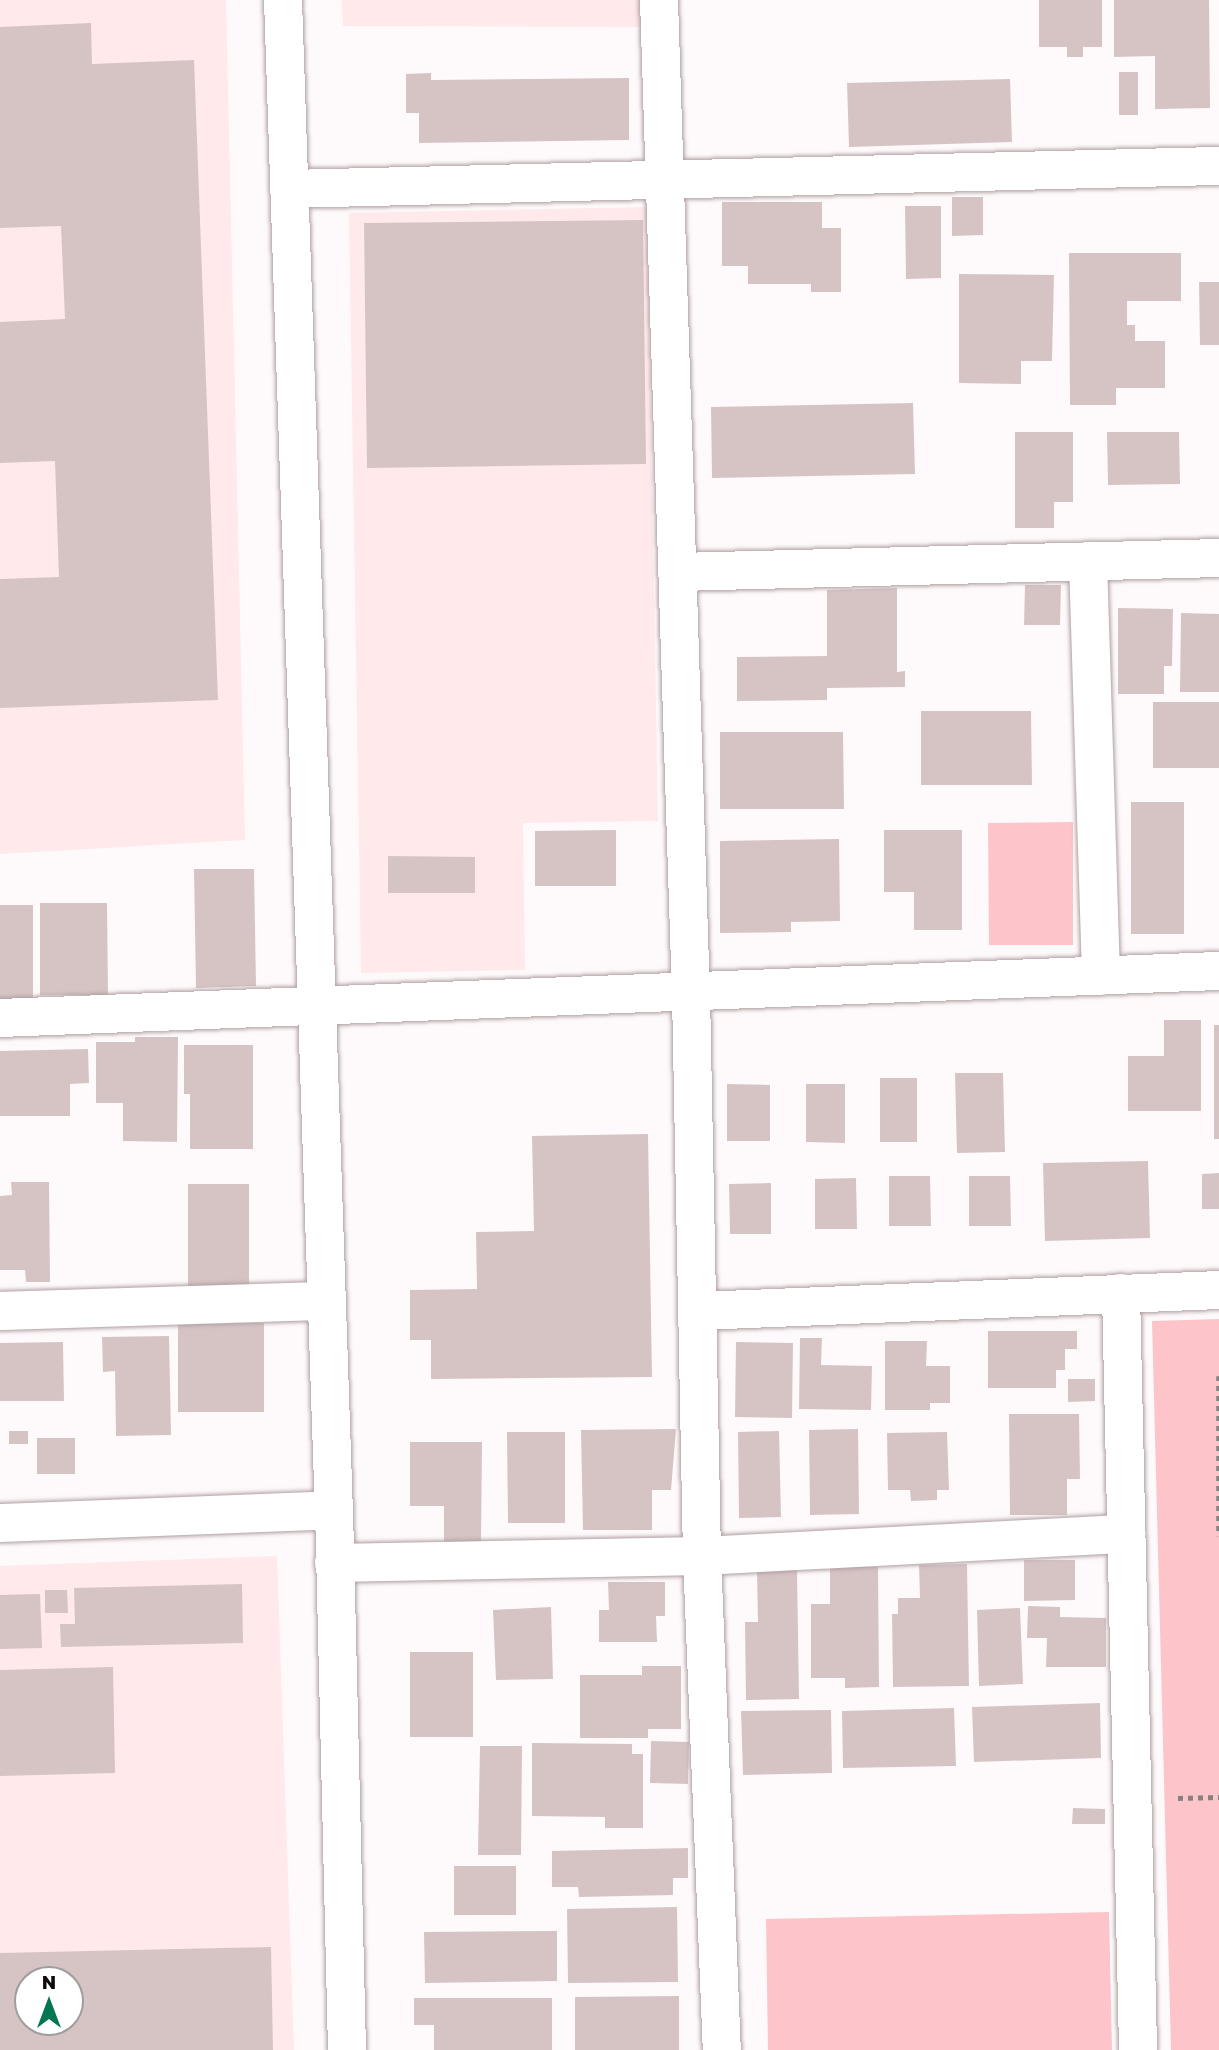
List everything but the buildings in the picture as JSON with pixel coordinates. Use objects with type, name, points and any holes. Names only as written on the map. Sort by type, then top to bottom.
[{"type":"street","points":[[283,0],[334,1510],[347,2050]]},
{"type":"street","points":[[659,0],[691,994],[702,1556],[722,2050]]},
{"type":"street","points":[[289,189],[1219,166]]},
{"type":"street","points":[[678,572],[1219,558]]},
{"type":"street","points":[[1088,561],[1101,976]]},
{"type":"street","points":[[0,1018],[691,994],[1219,971]]},
{"type":"street","points":[[699,1311],[1219,1290]]},
{"type":"street","points":[[1121,1293],[1138,2050]]},
{"type":"street","points":[[0,1311],[326,1301]]},
{"type":"street","points":[[0,1524],[334,1510]]},
{"type":"street","points":[[334,1563],[702,1556],[1126,1534]]},
{"type":"path","points":[[1219,1376],[1219,1536]]},
{"type":"shaded area","points":[[0,0],[226,0],[245,840],[0,854]]},
{"type":"shaded area","points":[[342,0],[642,0],[643,27],[343,26]]},
{"type":"shaded area","points":[[647,207],[658,821],[523,823],[525,970],[361,973],[349,213]]},
{"type":"shaded area","points":[[1073,822],[1073,945],[989,945],[988,823]]},
{"type":"shaded area","points":[[1219,1319],[1219,2050],[1171,2050],[1152,1321]]},
{"type":"shaded area","points":[[277,1556],[294,2050],[0,2050],[0,1566]]},
{"type":"shaded area","points":[[1109,1912],[1112,2050],[768,2050],[766,1919]]}]
